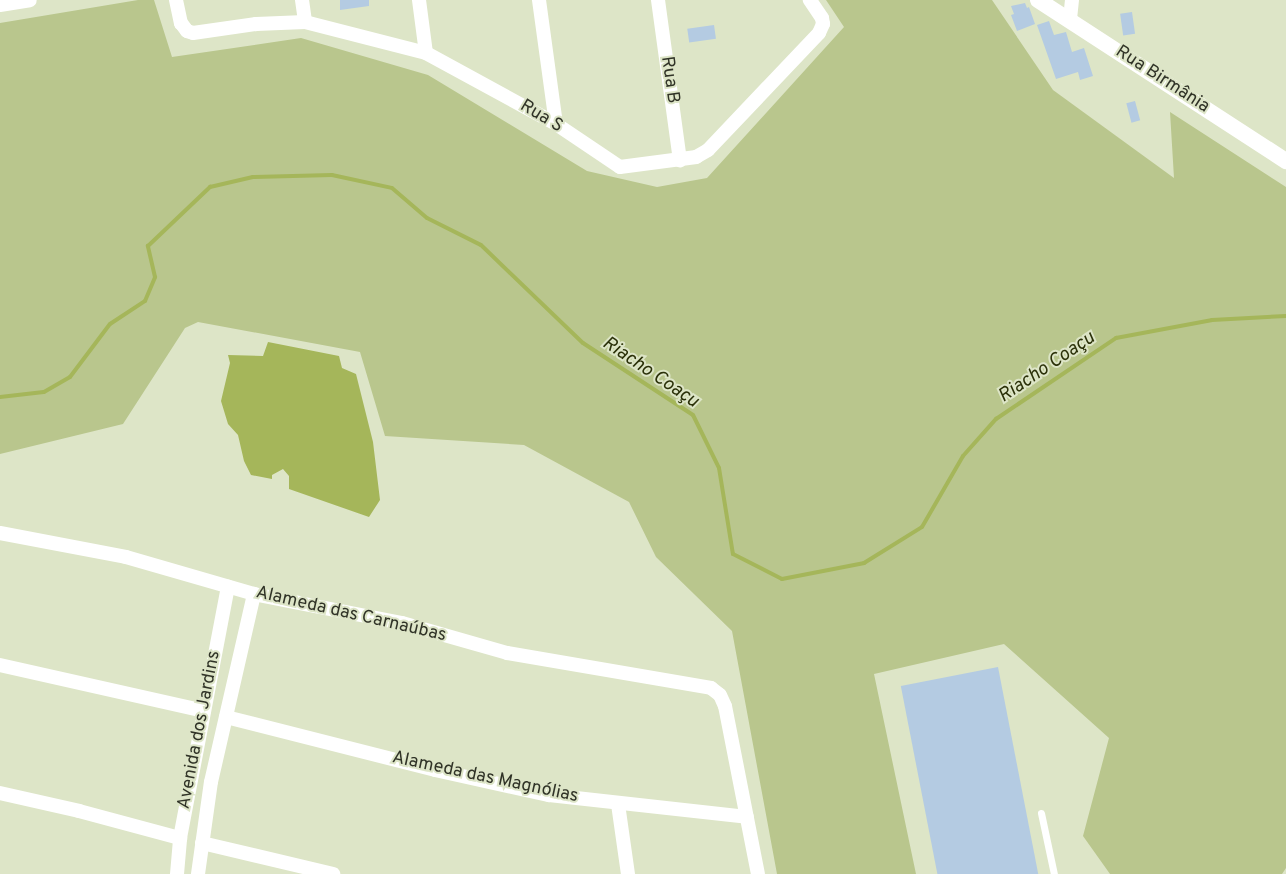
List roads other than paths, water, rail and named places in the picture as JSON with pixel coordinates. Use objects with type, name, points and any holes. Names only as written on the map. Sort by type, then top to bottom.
[{"type":"street","points":[[0,5],[30,0]]},
{"type":"street","name":"Rua S","points":[[176,0],[178,16],[184,27],[193,33],[256,24],[305,22],[426,53],[556,124],[620,167],[696,157],[708,150],[819,33],[822,20],[810,0]]},
{"type":"street","points":[[302,0],[305,22]]},
{"type":"street","points":[[419,0],[426,53]]},
{"type":"street","points":[[539,0],[556,124]]},
{"type":"street","name":"Rua B","points":[[658,0],[680,160]]},
{"type":"street","name":"Rua Birmânia","points":[[1038,0],[1286,161]]},
{"type":"street","points":[[1070,19],[1072,0]]},
{"type":"street","name":"Alameda das Carnaúbas","points":[[0,533],[126,557],[254,594],[402,623],[507,653],[701,686],[716,692],[725,706],[747,817]]},
{"type":"street","name":"Avenida dos Jardins","points":[[177,874],[180,838],[228,587]]},
{"type":"street","name":"Avenida dos Jardins","points":[[198,874],[210,782],[254,594]]},
{"type":"street","points":[[0,665],[204,711]]},
{"type":"street","name":"Alameda das Magnólias","points":[[226,717],[436,770],[549,795],[747,817]]},
{"type":"street","points":[[192,778],[210,782]]},
{"type":"street","points":[[0,793],[79,811],[180,838]]},
{"type":"street","points":[[618,804],[628,874]]},
{"type":"street","points":[[747,817],[758,874]]},
{"type":"street","points":[[202,843],[333,874]]},
{"type":"lane","points":[[1041,813],[1054,874]]},
{"type":"waterway","name":"Riacho Coaçu","points":[[0,397],[44,392],[70,377],[110,324],[145,301],[155,277],[148,246],[210,187],[253,177],[332,175],[392,188],[427,218],[481,245],[583,343],[693,415],[719,468],[733,554],[782,579],[864,563],[922,527],[963,456],[996,419],[1116,338],[1212,320],[1286,316]]}]
